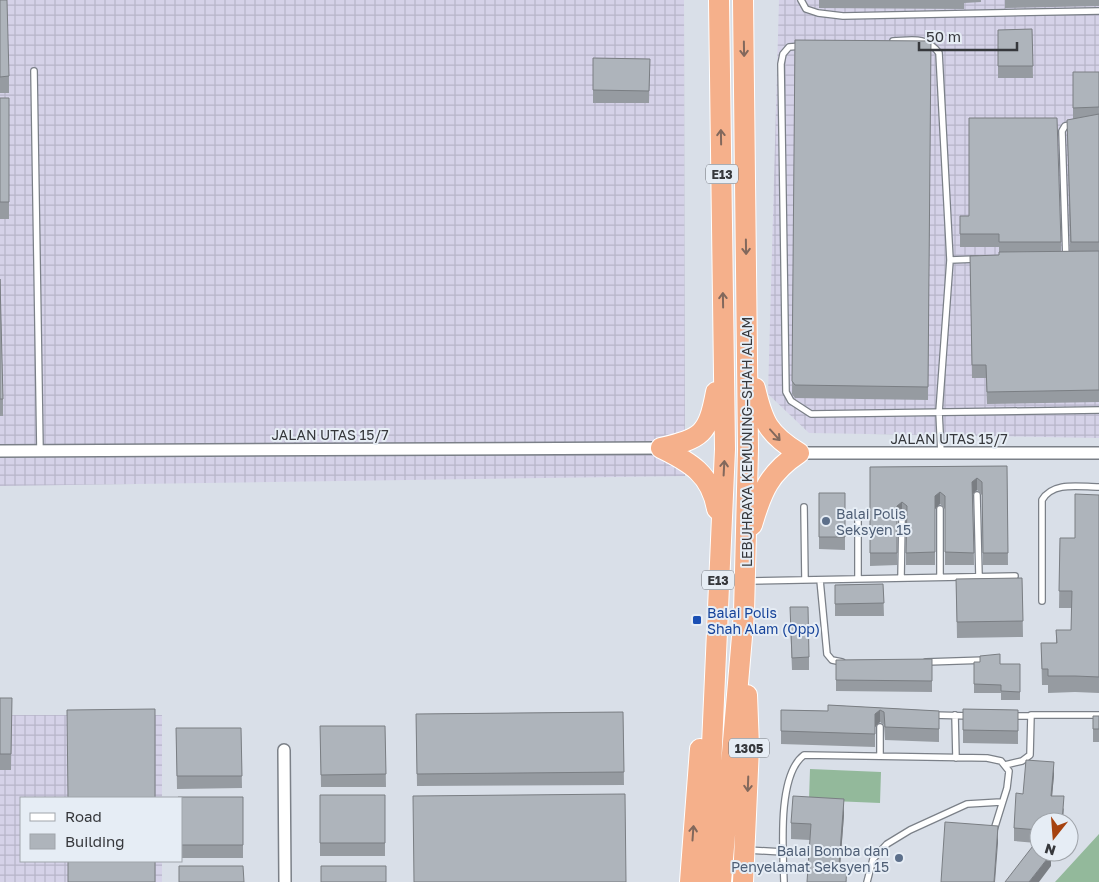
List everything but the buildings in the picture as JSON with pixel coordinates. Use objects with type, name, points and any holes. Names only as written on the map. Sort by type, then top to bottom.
[{"type":"highway","name":"LEBUHRAYA KEMUNING–SHAH ALAM","points":[[719,0],[725,449],[717,626],[716,842],[720,882]]},
{"type":"highway","name":"LEBUHRAYA KEMUNING–SHAH ALAM","points":[[706,882],[716,842],[744,613],[748,450],[743,0]]},
{"type":"highway","points":[[661,448],[686,442],[703,433],[712,414],[724,348]]},
{"type":"highway","points":[[746,548],[757,508],[769,479],[781,465],[799,453],[771,433],[760,411],[747,357]]},
{"type":"highway","points":[[661,448],[684,459],[699,471],[714,491],[720,534]]},
{"type":"highway","name":"1305","points":[[743,882],[749,747],[744,613]]},
{"type":"highway","points":[[690,882],[698,766],[717,626]]},
{"type":"street","name":"JALAN UTAS 15/7","points":[[0,451],[661,448]]},
{"type":"street","name":"JALAN UTAS 15/7","points":[[799,453],[1099,453]]},
{"type":"street","points":[[284,750],[285,882]]},
{"type":"lane","points":[[801,0],[806,9],[830,16],[934,16],[1099,11]]},
{"type":"lane","points":[[882,42],[920,40],[932,44],[939,53],[950,260],[939,412],[941,453]]},
{"type":"lane","points":[[807,46],[788,47],[783,54],[781,64],[786,392],[791,401],[812,414],[1099,410]]},
{"type":"lane","points":[[34,71],[40,451]]},
{"type":"lane","points":[[1066,259],[1062,131],[1065,126],[1079,124]]},
{"type":"lane","points":[[950,260],[986,259]]},
{"type":"lane","points":[[1056,259],[1074,259]]},
{"type":"lane","points":[[1042,601],[1042,500],[1047,492],[1057,488],[1099,487]]},
{"type":"lane","points":[[977,495],[979,576]]},
{"type":"lane","points":[[804,507],[805,580]]},
{"type":"lane","points":[[940,509],[940,577]]},
{"type":"lane","points":[[858,518],[858,579]]},
{"type":"lane","points":[[902,519],[902,578]]},
{"type":"lane","points":[[745,581],[1015,576]]},
{"type":"lane","points":[[820,580],[827,654],[840,662],[850,662]]},
{"type":"lane","points":[[918,662],[987,660]]},
{"type":"lane","points":[[928,715],[974,716]]},
{"type":"lane","points":[[1002,716],[1099,715]]},
{"type":"lane","points":[[955,716],[956,758]]},
{"type":"lane","points":[[1005,765],[1022,761],[1030,755],[1032,748],[1030,716]]},
{"type":"lane","points":[[880,727],[880,756]]},
{"type":"lane","points":[[784,882],[784,804],[791,772],[796,761],[804,755],[987,758],[1001,760],[1009,771],[1007,788],[1001,802],[993,834]]},
{"type":"lane","points":[[867,882],[874,859],[887,844],[910,830],[967,804],[1001,802]]},
{"type":"lane","points":[[745,850],[783,852]]},
{"type":"shaded area","points":[[0,0],[684,0],[685,476],[0,486]]},
{"type":"shaded area","points":[[779,0],[1099,0],[1099,438],[809,433],[768,394]]},
{"type":"shaded area","points":[[0,715],[162,715],[162,797],[20,797],[20,862],[162,862],[162,882],[0,882]]},
{"type":"green space","points":[[810,769],[881,772],[880,803],[809,800]]},
{"type":"green space","points":[[1099,834],[1099,882],[1055,882],[1073,862],[1079,862],[1079,856]]},
{"type":"place","name":"Balai Polis Seksyen 15","points":[[826,521]]},
{"type":"place","name":"Balai Polis Shah Alam (Opp)","points":[[697,620]]},
{"type":"place","name":"Balai Bomba dan Penyelamat Seksyen 15","points":[[899,858]]}]
